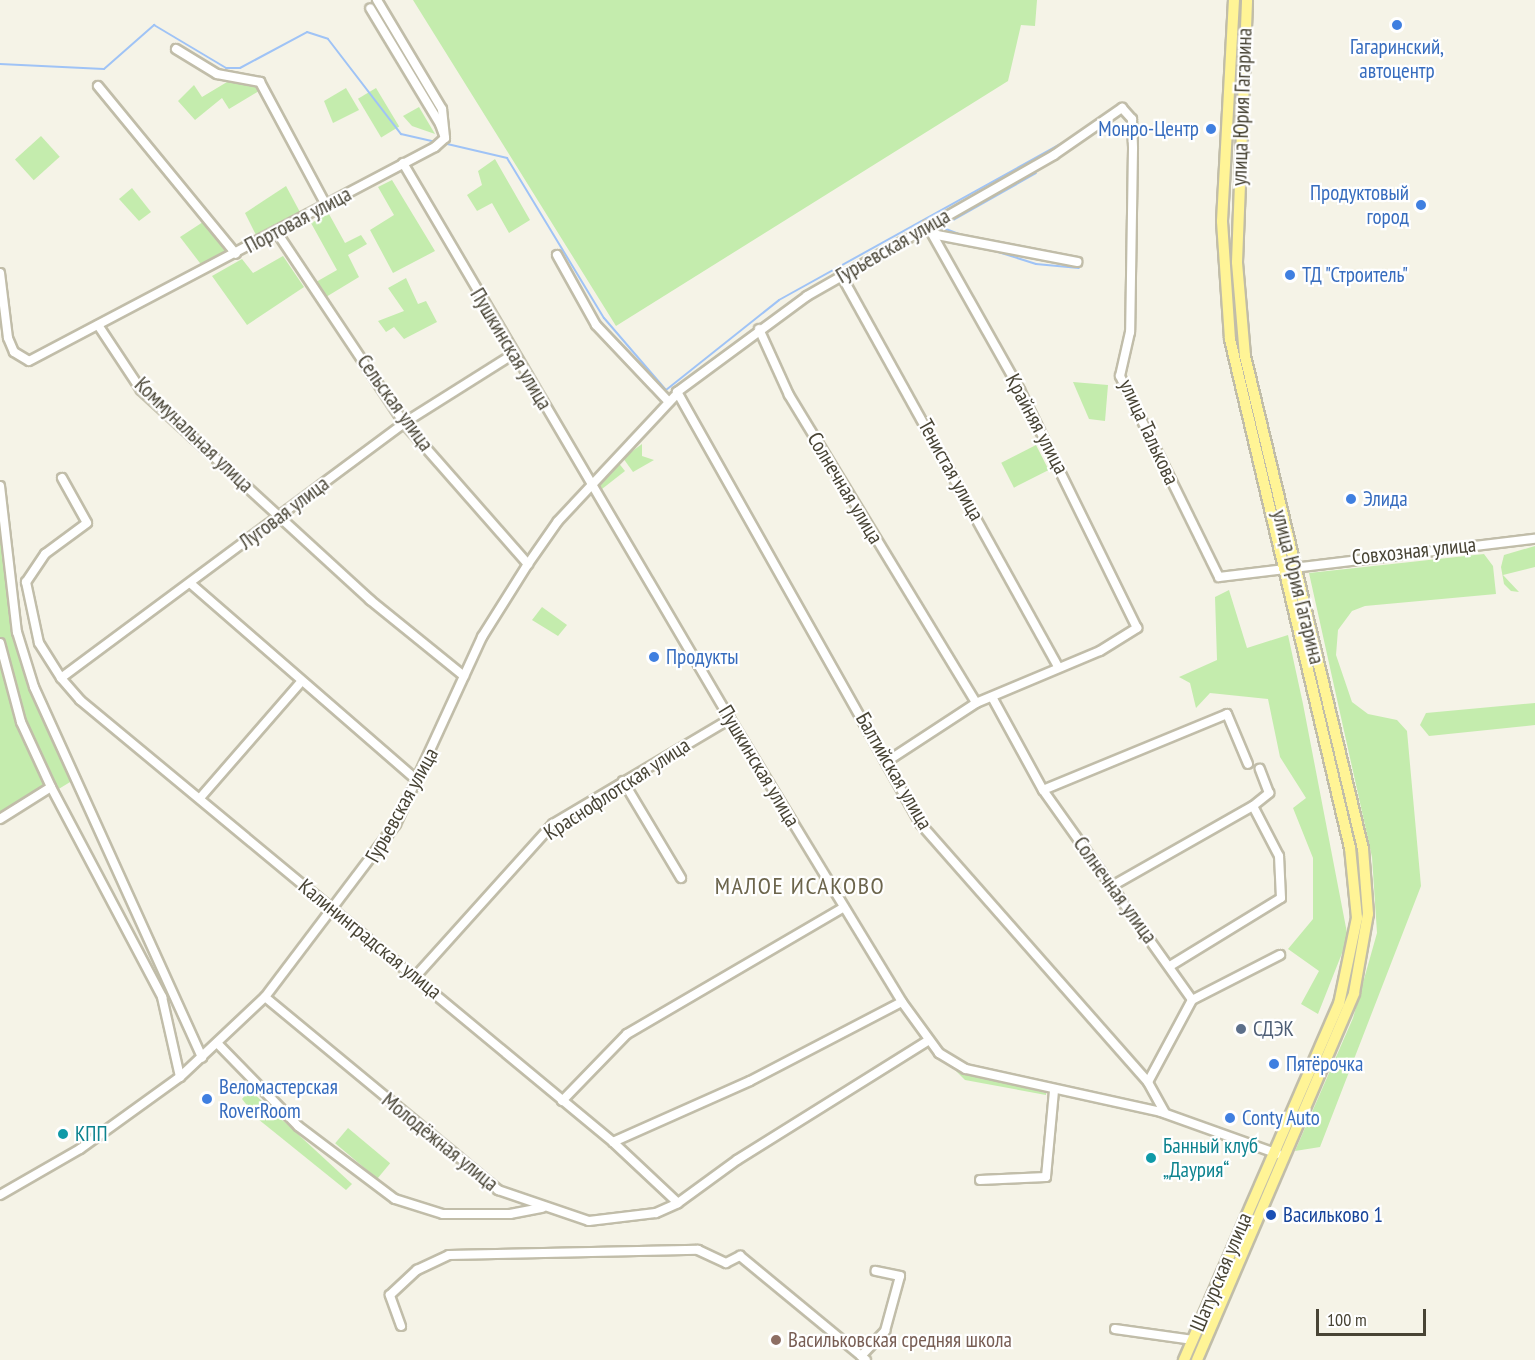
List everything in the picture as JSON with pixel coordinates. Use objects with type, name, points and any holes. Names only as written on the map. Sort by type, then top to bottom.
[{"type":"main road","name":"улица Юрия Гагарина","points":[[1234,0],[1224,288],[1236,377],[1350,848],[1357,918],[1339,1004],[1272,1152]]},
{"type":"main road","name":"улица Юрия Гагарина","points":[[1247,0],[1239,302],[1255,409],[1363,849],[1368,914],[1354,993],[1284,1156]]},
{"type":"main road","name":"Шатурская улица","points":[[1184,1360],[1272,1152]]},
{"type":"main road","name":"Шатурская улица","points":[[1197,1360],[1284,1156]]},
{"type":"street","points":[[377,0],[442,110],[445,139]]},
{"type":"street","points":[[370,8],[445,139]]},
{"type":"street","points":[[176,49],[217,74],[260,82],[326,205]]},
{"type":"street","points":[[98,86],[236,254]]},
{"type":"street","name":"улица Талькова","points":[[1116,110],[1128,110],[1133,149],[1130,332],[1120,376],[1219,577],[1292,566]]},
{"type":"street","name":"Гурьевская улица","points":[[0,1195],[80,1149],[180,1077],[218,1044],[265,997],[371,864],[418,781],[464,676],[528,564],[590,484],[674,397],[759,329],[842,275],[1054,155],[1116,110]]},
{"type":"street","name":"Портовая улица","points":[[0,273],[14,352],[29,361],[236,254],[435,147],[445,139]]},
{"type":"street","name":"Пушкинская улица","points":[[403,163],[507,336],[512,355],[730,719],[902,1002],[929,1040],[950,1063],[1054,1090],[1165,1113],[1284,1156]]},
{"type":"street","points":[[927,225],[938,235],[1077,262]]},
{"type":"street","name":"Крайняя улица","points":[[927,225],[1042,432],[1137,628],[1100,651],[1058,667]]},
{"type":"street","name":"Сельская улица","points":[[276,231],[404,423],[528,564]]},
{"type":"street","name":"Балтийская улица","points":[[557,255],[596,325],[674,397],[920,823],[956,868],[1148,1082],[1165,1113]]},
{"type":"street","name":"Тенистая улица","points":[[842,275],[1058,667]]},
{"type":"street","name":"Коммунальная улица","points":[[98,325],[141,390],[370,600],[464,676]]},
{"type":"street","name":"Солнечная улица","points":[[759,329],[789,395],[976,703]]},
{"type":"street","name":"Луговая улица","points":[[61,678],[281,517],[404,423],[512,355]]},
{"type":"street","name":"Калининградская улица","points":[[62,478],[87,523],[45,554],[26,582],[36,635],[61,678],[200,798],[416,975],[613,1142],[678,1203]]},
{"type":"street","points":[[0,486],[17,632],[34,687],[201,1058]]},
{"type":"street","name":"Совхозная улица","points":[[1292,566],[1535,539]]},
{"type":"street","points":[[190,583],[301,682],[418,781]]},
{"type":"street","points":[[0,643],[21,722],[51,787],[162,997],[180,1077]]},
{"type":"street","points":[[886,762],[976,703],[1058,667]]},
{"type":"street","points":[[200,798],[301,682]]},
{"type":"street","name":"Солнечная улица","points":[[992,697],[1043,789],[1192,1000]]},
{"type":"street","points":[[1043,789],[1227,714],[1248,764]]},
{"type":"street","name":"Краснофлотская улица","points":[[416,975],[553,824],[623,780],[730,719]]},
{"type":"street","points":[[1112,886],[1253,806],[1269,792],[1260,770]]},
{"type":"street","points":[[623,780],[681,878]]},
{"type":"street","points":[[0,819],[51,787]]},
{"type":"street","points":[[1170,966],[1281,898],[1279,856],[1253,806]]},
{"type":"street","points":[[562,1101],[627,1034],[844,907]]},
{"type":"street","points":[[1148,1082],[1192,1000],[1280,954]]},
{"type":"street","name":"Молодёжная улица","points":[[265,997],[498,1190],[543,1208],[589,1221],[656,1213],[678,1203],[737,1160],[929,1040]]},
{"type":"street","points":[[613,1142],[750,1081],[902,1002]]},
{"type":"street","points":[[218,1044],[298,1126],[395,1199],[443,1214],[510,1215],[543,1208]]},
{"type":"street","points":[[980,1180],[1046,1177],[1054,1090]]},
{"type":"street","points":[[401,1326],[390,1295],[417,1270],[449,1255],[698,1250],[726,1263],[740,1256],[863,1358],[885,1331],[900,1276],[876,1271]]},
{"type":"street","points":[[1115,1329],[1193,1340]]},
{"type":"green space","points":[[413,0],[1037,0],[1035,26],[1021,25],[1008,81],[616,326]]},
{"type":"green space","points":[[249,81],[259,91],[229,109],[222,98],[195,120],[178,101],[194,85],[202,97],[227,82]]},
{"type":"green space","points":[[346,88],[359,110],[333,123],[324,101]]},
{"type":"green space","points":[[376,88],[399,127],[381,137],[358,99]]},
{"type":"green space","points":[[419,107],[435,134],[412,126],[403,116]]},
{"type":"green space","points":[[41,136],[60,157],[34,180],[15,159]]},
{"type":"green space","points":[[495,159],[530,220],[509,233],[492,203],[477,211],[467,195],[482,185],[478,171]]},
{"type":"green space","points":[[392,180],[435,251],[393,273],[370,230],[394,215],[378,187]]},
{"type":"green space","points":[[286,186],[301,214],[257,237],[245,213]]},
{"type":"green space","points":[[132,188],[151,212],[139,221],[119,199]]},
{"type":"green space","points":[[329,214],[345,243],[361,235],[367,244],[348,255],[359,277],[326,297],[316,282],[337,270],[311,223]]},
{"type":"green space","points":[[203,222],[228,252],[203,267],[180,237]]},
{"type":"green space","points":[[283,256],[304,287],[247,325],[212,276],[242,259],[253,273]]},
{"type":"green space","points":[[406,278],[418,304],[426,301],[437,322],[404,339],[394,327],[386,332],[378,321],[404,311],[388,288]]},
{"type":"green space","points":[[1073,382],[1108,385],[1105,421],[1089,419]]},
{"type":"green space","points":[[642,444],[642,456],[654,460],[633,472],[623,458]]},
{"type":"green space","points":[[1036,445],[1049,470],[1014,488],[1001,463]]},
{"type":"green space","points":[[617,461],[625,471],[602,489],[599,483]]},
{"type":"green space","points":[[0,483],[25,649],[75,779],[0,825]]},
{"type":"green space","points":[[1535,546],[1535,567],[1503,575],[1519,592],[1511,591],[1504,584],[1501,567],[1504,555]]},
{"type":"green space","points":[[1484,554],[1493,566],[1496,594],[1365,606],[1352,611],[1338,630],[1336,655],[1352,702],[1368,714],[1397,720],[1407,731],[1421,886],[1320,1147],[1295,1151],[1353,1018],[1377,933],[1372,857],[1309,573]]},
{"type":"green space","points":[[1229,590],[1247,648],[1288,635],[1303,704],[1348,938],[1318,1014],[1301,1004],[1319,971],[1288,949],[1313,919],[1313,858],[1293,808],[1306,798],[1280,757],[1268,699],[1210,693],[1196,708],[1190,683],[1179,677],[1217,660],[1215,597]]},
{"type":"green space","points":[[542,607],[567,625],[558,636],[532,620]]},
{"type":"green space","points":[[1535,703],[1535,725],[1429,736],[1420,725],[1426,713]]},
{"type":"green space","points":[[955,1070],[1046,1093],[1046,1095],[965,1080]]},
{"type":"green space","points":[[250,1090],[352,1184],[346,1190],[258,1119],[242,1099]]},
{"type":"green space","points":[[348,1128],[390,1163],[377,1179],[335,1143]]},
{"type":"waterway","points":[[0,64],[104,69],[154,25],[226,68],[240,68],[307,32],[328,39],[401,134],[437,142]]},
{"type":"waterway","points":[[443,143],[507,158],[604,318],[666,390],[779,300],[1062,143]]},
{"type":"waterway","points":[[964,236],[941,227],[1036,173]]},
{"type":"waterway","points":[[995,251],[1036,264],[1079,268]]},
{"type":"place","name":"Гагаринский, автоцентр","points":[[1397,25]]},
{"type":"place","name":"Монро-Центр","points":[[1211,129]]},
{"type":"place","name":"Продуктовый город","points":[[1421,205]]},
{"type":"place","name":"ТД \"Строитель\"","points":[[1290,275]]},
{"type":"place","name":"Элида","points":[[1351,499]]},
{"type":"place","name":"Продукты","points":[[654,657]]},
{"type":"place","name":"СДЭК","points":[[1241,1029]]},
{"type":"place","name":"Пятёрочка","points":[[1274,1064]]},
{"type":"place","name":"Веломастерская RoverRoom","points":[[207,1099]]},
{"type":"place","name":"Conty Auto","points":[[1230,1118]]},
{"type":"place","name":"КПП","points":[[63,1134]]},
{"type":"place","name":"Банный клуб „Даурия“","points":[[1151,1158]]},
{"type":"place","name":"Васильково 1","points":[[1271,1215]]},
{"type":"place","name":"Васильковская средняя школа","points":[[776,1340]]},
{"type":"district","name":"МАЛОЕ ИСАКОВО","points":[[800,886]]}]
